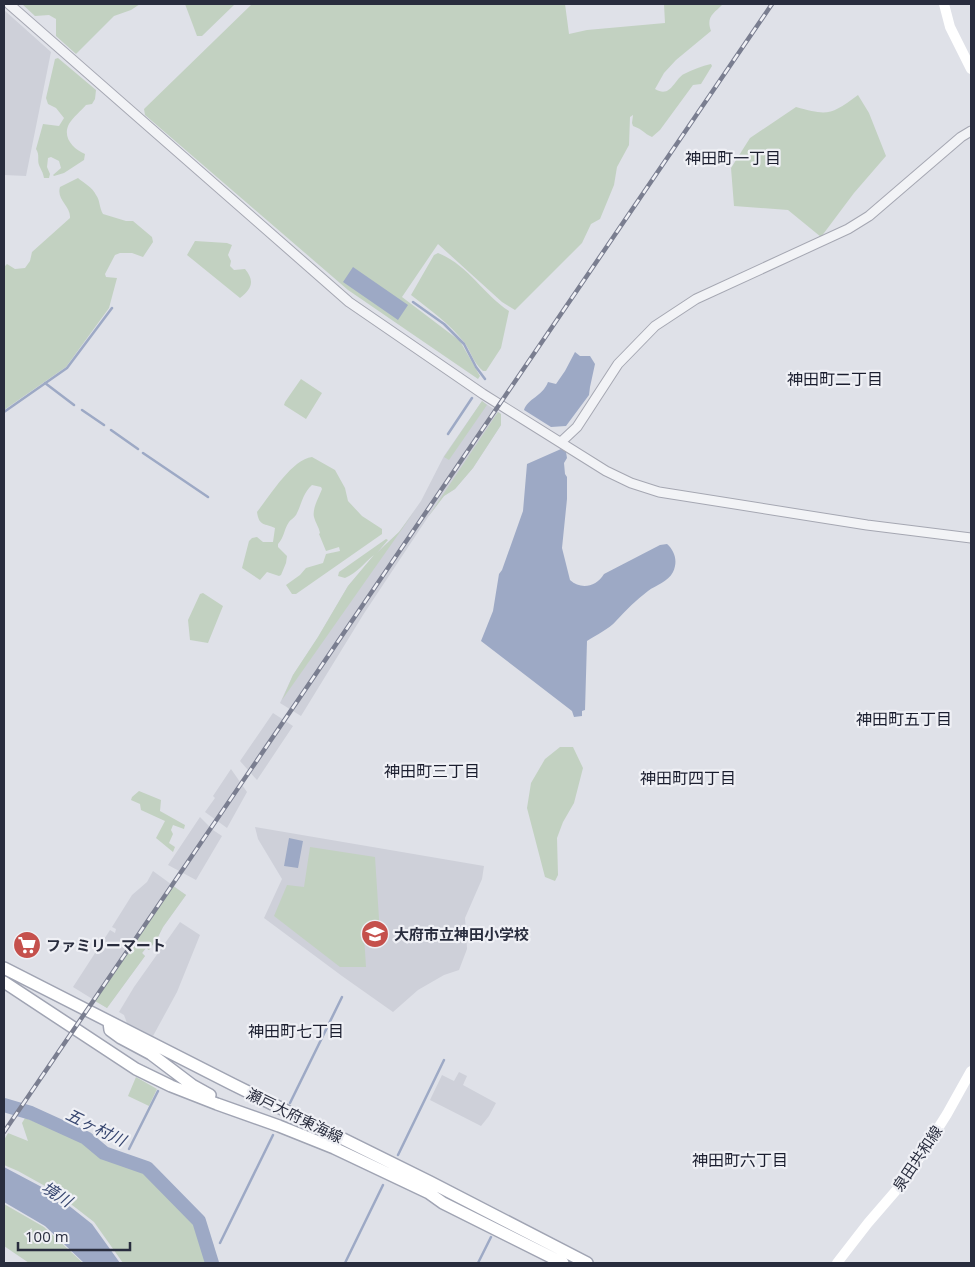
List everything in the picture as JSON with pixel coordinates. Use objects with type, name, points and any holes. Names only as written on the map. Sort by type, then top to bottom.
[{"type":"main road","points":[[944,4],[950,27],[971,69]]},
{"type":"main road","name":"瀬戸大府東海線","points":[[4,968],[587,1263]]},
{"type":"main road","name":"瀬戸大府東海線","points":[[4,982],[136,1069],[171,1086],[334,1148],[429,1193],[443,1203],[563,1263]]},
{"type":"main road","points":[[110,1022],[110,1030],[151,1054],[192,1085],[236,1105],[252,1116]]},
{"type":"main road","name":"泉田共和線","points":[[837,1263],[906,1179],[947,1114],[971,1071]]},
{"type":"street","points":[[9,4],[349,302],[483,394],[606,471],[631,483],[659,492],[867,525],[971,538]]},
{"type":"street","points":[[561,442],[577,426],[618,364],[655,326],[696,299],[848,229],[910,183],[961,137],[971,131]]},
{"type":"shaded area","points":[[4,10],[51,52],[26,176],[4,175]]},
{"type":"shaded area","points":[[482,401],[501,414],[501,425],[473,468],[455,489],[444,496],[428,517],[363,615],[301,716],[280,703],[293,675],[348,586],[375,554],[399,532],[421,501],[444,456]]},
{"type":"shaded area","points":[[273,713],[293,726],[257,780],[240,761]]},
{"type":"shaded area","points":[[231,769],[247,792],[227,828],[205,812]]},
{"type":"shaded area","points":[[200,817],[222,836],[196,880],[168,865]]},
{"type":"shaded area","name":"大府市立神田小学校","points":[[255,827],[484,866],[482,879],[465,918],[467,949],[459,970],[444,975],[418,990],[393,1012],[264,918],[282,879],[258,839]]},
{"type":"shaded area","points":[[153,871],[186,895],[149,950],[146,948],[142,953],[145,956],[107,1008],[73,987],[110,930],[115,933],[116,929],[112,927],[132,895],[147,882]]},
{"type":"shaded area","points":[[180,922],[200,935],[177,992],[153,1036],[127,1023],[124,1015],[119,1012],[134,987]]},
{"type":"shaded area","points":[[459,1072],[467,1076],[463,1085],[496,1103],[481,1126],[430,1100],[442,1075],[454,1081]]},
{"type":"green space","points":[[22,4],[140,4],[131,10],[114,16],[76,54],[56,36],[56,19],[49,15],[35,16]]},
{"type":"green space","points":[[185,4],[235,4],[202,36],[197,36]]},
{"type":"green space","points":[[252,4],[565,4],[569,34],[587,30],[665,23],[664,4],[723,4],[713,13],[710,19],[711,31],[676,60],[664,73],[655,89],[665,92],[684,74],[711,64],[712,66],[701,84],[693,85],[660,130],[652,137],[633,126],[633,115],[630,117],[629,145],[617,167],[614,185],[600,219],[591,224],[582,243],[515,310],[502,302],[438,244],[402,297],[460,341],[480,376],[478,379],[348,290],[145,115],[144,109]]},
{"type":"green space","points":[[58,58],[96,90],[95,99],[92,104],[86,105],[75,116],[67,129],[70,142],[76,149],[85,154],[84,160],[64,173],[54,176],[61,168],[59,161],[51,157],[48,158],[47,167],[50,174],[49,178],[44,178],[36,149],[43,124],[59,126],[64,118],[56,108],[48,104],[46,98],[55,59]]},
{"type":"green space","points":[[858,95],[869,113],[886,156],[854,193],[821,237],[788,210],[734,206],[731,168],[750,138],[796,107],[815,112],[829,112],[841,107]]},
{"type":"green space","points":[[78,178],[95,192],[103,214],[126,221],[133,221],[152,237],[153,242],[143,257],[132,253],[115,255],[105,274],[106,277],[117,278],[109,308],[66,367],[4,410],[4,267],[7,264],[15,269],[25,268],[30,261],[32,252],[70,218],[70,214],[60,196],[60,187]]},
{"type":"green space","points":[[195,241],[232,245],[228,255],[231,261],[230,266],[234,270],[245,269],[251,281],[251,285],[244,295],[240,298],[187,255]]},
{"type":"green space","points":[[438,253],[458,264],[491,297],[509,311],[501,348],[486,371],[483,371],[477,364],[464,342],[452,329],[411,295],[434,255]]},
{"type":"green space","points":[[301,379],[322,393],[306,419],[284,405]]},
{"type":"green space","points":[[482,401],[487,405],[449,460],[444,457]]},
{"type":"green space","points":[[498,412],[501,414],[501,425],[473,468],[455,489],[444,496],[428,517]]},
{"type":"green space","points":[[312,457],[335,470],[345,488],[348,501],[362,516],[382,529],[382,534],[296,594],[292,594],[286,585],[306,568],[323,563],[326,554],[340,551],[339,547],[326,551],[319,534],[314,510],[322,489],[321,487],[312,485],[309,488],[296,515],[289,522],[278,544],[278,547],[287,556],[281,575],[267,572],[260,580],[242,568],[249,541],[252,538],[257,537],[263,542],[273,542],[275,528],[263,524],[259,520],[257,512],[289,471],[304,459]]},
{"type":"green space","points":[[414,512],[282,700],[293,675],[348,586],[374,555],[350,576],[345,578],[338,576],[339,572],[386,539],[388,540],[377,553],[399,532]]},
{"type":"green space","points":[[203,593],[223,606],[208,643],[190,640],[188,620],[200,594]]},
{"type":"green space","points":[[560,747],[573,747],[583,768],[574,803],[563,822],[557,838],[558,875],[555,881],[545,877],[527,808],[531,783],[545,759]]},
{"type":"green space","points":[[139,791],[161,800],[160,811],[185,825],[184,829],[173,825],[171,830],[173,834],[169,843],[175,847],[173,852],[156,838],[165,821],[141,810],[140,804],[131,800]]},
{"type":"green space","points":[[310,847],[375,857],[380,934],[364,935],[366,967],[340,967],[274,916],[287,885],[304,887]]},
{"type":"green space","points":[[173,886],[186,895],[158,937],[149,950],[146,948],[142,953],[145,956],[107,1008],[95,1001]]},
{"type":"green space","points":[[136,1077],[157,1089],[149,1106],[128,1096]]},
{"type":"green space","points":[[25,1118],[84,1140],[103,1156],[145,1171],[196,1223],[209,1263],[123,1263],[94,1222],[54,1191],[4,1165],[4,1140],[8,1133],[28,1141],[22,1123]]},
{"type":"green space","points":[[4,1204],[44,1227],[83,1263],[29,1263],[4,1246]]},
{"type":"water","points":[[353,267],[408,305],[398,320],[343,282]]},
{"type":"water","points":[[575,352],[580,356],[590,356],[595,364],[589,395],[566,426],[551,427],[524,410],[548,382],[556,384]]},
{"type":"water","points":[[561,449],[566,452],[567,458],[564,463],[567,477],[567,499],[562,548],[570,580],[579,585],[588,586],[597,582],[604,574],[660,545],[667,544],[670,547],[674,553],[675,561],[675,568],[668,578],[639,598],[610,627],[587,641],[585,710],[582,711],[582,716],[574,717],[572,711],[481,641],[493,611],[499,574],[523,511],[527,464]]},
{"type":"water","points":[[289,838],[303,841],[298,868],[284,866]]},
{"type":"water","points":[[4,1167],[53,1193],[92,1224],[120,1263],[84,1263],[45,1226],[4,1202]]},
{"type":"waterway","points":[[413,302],[444,324],[464,344],[476,367],[485,379]]},
{"type":"waterway","points":[[4,412],[67,368],[112,308]]},
{"type":"waterway","points":[[45,383],[74,405]]},
{"type":"waterway","points":[[448,434],[472,398]]},
{"type":"waterway","points":[[82,410],[104,425]]},
{"type":"waterway","points":[[111,430],[138,449]]},
{"type":"waterway","points":[[143,453],[208,497]]},
{"type":"waterway","points":[[290,1103],[342,997]]},
{"type":"waterway","points":[[398,1155],[444,1060]]},
{"type":"waterway","points":[[129,1149],[158,1091]]},
{"type":"waterway","name":"五ヶ村川","points":[[4,1105],[31,1113],[86,1138],[104,1153],[147,1168],[199,1221],[212,1263]]},
{"type":"waterway","points":[[220,1243],[273,1135]]},
{"type":"waterway","name":"五ヶ村川","points":[[124,1160],[126,1156]]},
{"type":"waterway","points":[[345,1263],[383,1185]]},
{"type":"waterway","points":[[478,1263],[491,1237]]},
{"type":"waterway","name":"五ヶ村川","points":[[206,1246],[212,1245]]},
{"type":"railway","points":[[4,1132],[772,4]]},
{"type":"place","name":"大府市立神田小学校","points":[[375,934]]},
{"type":"place","name":"ファミリーマート","points":[[27,945]]},
{"type":"district","name":"神田町一丁目","points":[[733,158]]},
{"type":"district","name":"神田町二丁目","points":[[835,379]]},
{"type":"district","name":"神田町五丁目","points":[[904,719]]},
{"type":"district","name":"神田町三丁目","points":[[432,771]]},
{"type":"district","name":"神田町四丁目","points":[[688,778]]},
{"type":"district","name":"神田町七丁目","points":[[296,1031]]},
{"type":"district","name":"神田町六丁目","points":[[740,1160]]},
{"type":"water label","name":"境川","points":[[57,1194]]}]
